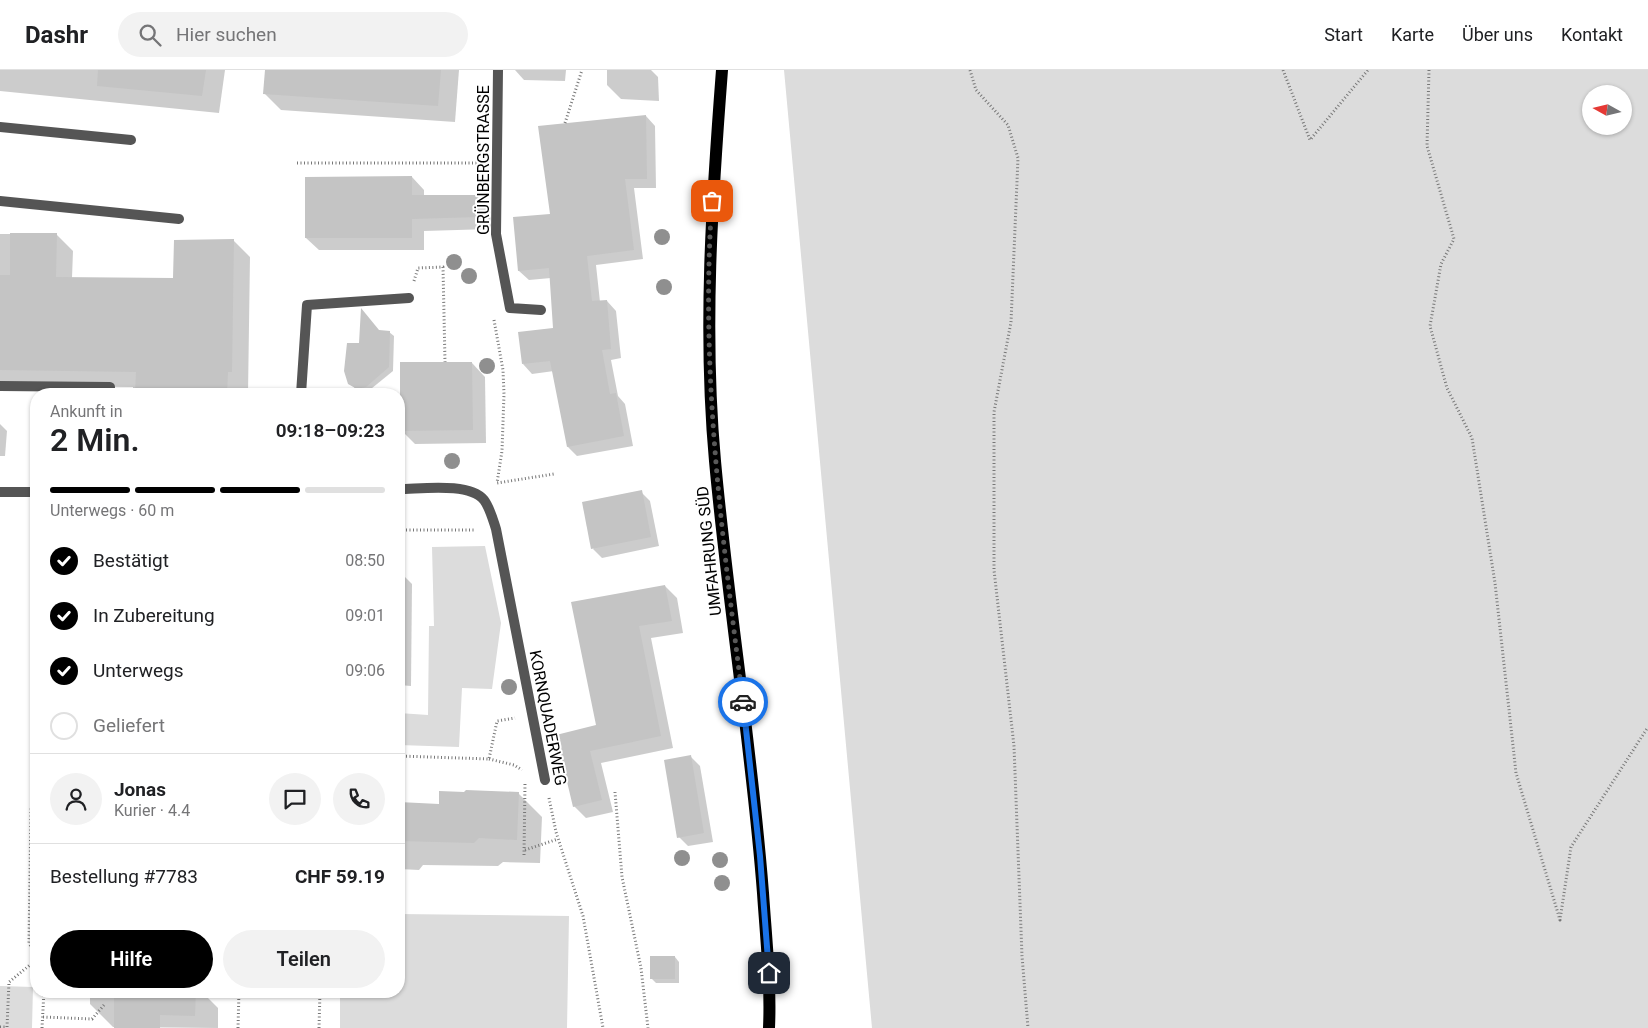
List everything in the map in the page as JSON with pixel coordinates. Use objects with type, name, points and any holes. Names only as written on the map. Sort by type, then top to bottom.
[{"type":"main road","name":"UMFAHRUNG SÜD","points":[[722,70],[711,220],[710,399],[727,576],[760,856],[770,992],[770,1028]]},
{"type":"street","name":"GRÜNBERGSTRASSE","points":[[498,70],[496,234],[510,308],[540,310]]},
{"type":"street","points":[[0,127],[131,140]]},
{"type":"street","points":[[0,201],[179,219]]},
{"type":"street","points":[[301,388],[307,305],[409,298]]},
{"type":"street","points":[[0,386],[110,388]]},
{"type":"street","name":"KORNQUADERWEG","points":[[405,489],[465,490],[480,496],[485,502],[496,529],[545,780]]},
{"type":"street","points":[[0,492],[30,492]]},
{"type":"path","points":[[565,123],[582,70]]},
{"type":"path","points":[[970,70],[976,90],[1008,125],[1018,158],[1011,322],[994,412],[994,570],[1014,746],[1022,956],[1028,1028]]},
{"type":"path","points":[[1283,70],[1310,140],[1368,70]]},
{"type":"path","points":[[1429,70],[1427,146],[1454,240],[1441,264],[1430,326],[1447,388],[1472,438],[1495,583],[1516,773],[1560,920],[1571,847],[1648,727]]},
{"type":"path","points":[[297,163],[475,163]]},
{"type":"path","points":[[409,298],[418,268],[443,267],[445,362]]},
{"type":"path","points":[[497,483],[554,474]]},
{"type":"path","points":[[405,530],[481,530]]},
{"type":"path","points":[[489,759],[497,721],[532,715]]},
{"type":"path","points":[[405,756],[489,759],[514,765],[523,770],[525,779],[524,853],[558,839]]},
{"type":"path","name":"KORNQUADERWEG","points":[[545,780],[558,839],[583,916],[603,1028]]},
{"type":"path","points":[[615,792],[622,877],[641,968],[648,1028]]},
{"type":"path","points":[[30,880],[30,943]]},
{"type":"path","points":[[0,1027],[7,1027],[9,982],[30,965]]},
{"type":"path","points":[[42,1028],[44,998]]},
{"type":"path","points":[[238,1028],[239,998]]},
{"type":"path","points":[[319,1028],[320,998]]},
{"type":"path","points":[[43,1018],[92,1018],[104,1005]]},
{"type":"shaded area","points":[[784,70],[1648,70],[1648,1028],[872,1028]]},
{"type":"shaded area","points":[[485,546],[501,623],[492,689],[462,688],[459,747],[405,745],[405,713],[428,715],[429,626],[434,626],[432,547]]},
{"type":"shaded area","points":[[405,914],[569,916],[567,1028],[340,1028],[340,998],[405,998]]},
{"type":"shaded area","points":[[0,986],[30,987],[30,998],[33,998],[32,1028],[0,1028]]},
{"type":"building","points":[[98,70],[206,70],[202,96],[97,86]]},
{"type":"building","points":[[265,70],[441,70],[438,106],[263,94]]},
{"type":"building","points":[[646,115],[647,179],[625,179],[634,250],[587,256],[592,301],[607,300],[611,349],[602,350],[610,394],[616,393],[624,436],[567,447],[550,361],[522,364],[518,332],[553,328],[549,268],[518,271],[513,217],[550,214],[538,126]]},
{"type":"building","points":[[412,176],[412,195],[478,195],[479,217],[412,219],[412,238],[305,238],[305,177]]},
{"type":"building","points":[[10,233],[57,233],[56,277],[173,278],[174,240],[234,239],[232,372],[228,372],[227,388],[135,388],[136,372],[0,370],[0,275],[10,275]]},
{"type":"building","points":[[361,308],[379,330],[390,331],[389,367],[366,387],[355,388],[348,384],[344,371],[347,343],[359,343]]},
{"type":"building","points":[[400,362],[472,362],[473,430],[405,431],[405,388],[400,388]]},
{"type":"building","points":[[642,490],[651,537],[591,549],[582,502]]},
{"type":"building","points":[[665,585],[672,621],[639,626],[661,736],[590,751],[602,800],[573,807],[556,735],[596,725],[571,602]]},
{"type":"building","points":[[691,755],[704,833],[677,838],[664,760]]},
{"type":"building","points":[[466,790],[519,792],[517,840],[479,838],[474,843],[405,841],[405,802],[439,804],[439,791],[464,792]]},
{"type":"building","points":[[650,956],[675,956],[675,979],[650,979]]},
{"type":"building","points":[[114,998],[196,998],[195,1016],[160,1015],[160,1028],[114,1028]]},
{"type":"way so far","points":[[712,201],[709,336],[710,399],[727,576],[743,702]]},
{"type":"route","points":[[743,702],[760,856],[769,973]]}]
